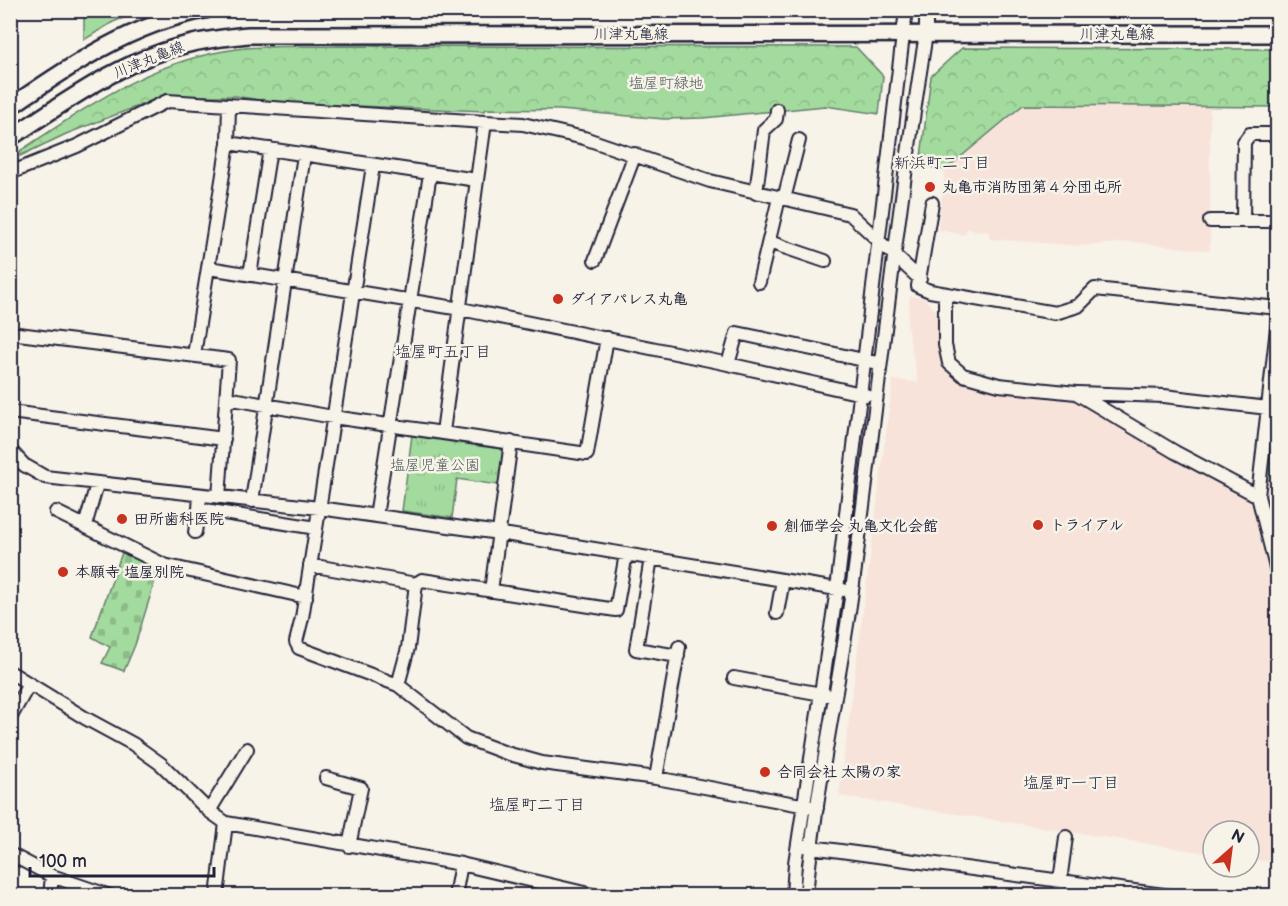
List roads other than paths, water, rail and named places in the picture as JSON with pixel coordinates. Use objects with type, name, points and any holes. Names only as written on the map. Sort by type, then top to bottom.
[{"type":"main road","name":"川津丸亀線","points":[[10,107],[76,63],[124,35],[205,10]]},
{"type":"main road","name":"川津丸亀線","points":[[10,138],[92,84],[139,61],[192,43],[248,35],[1278,34]]},
{"type":"street","points":[[794,896],[803,806],[837,589],[906,10]]},
{"type":"street","points":[[806,896],[811,847],[852,591],[893,253],[926,34],[926,10]]},
{"type":"street","points":[[10,173],[77,146],[167,101],[523,124],[584,138],[710,181],[850,214],[920,279]]},
{"type":"street","points":[[194,355],[228,143],[229,106]]},
{"type":"street","points":[[756,193],[764,130],[776,120],[777,110]]},
{"type":"street","points":[[443,432],[485,122]]},
{"type":"street","points":[[1243,221],[1244,142],[1250,134],[1278,134]]},
{"type":"street","points":[[759,282],[799,140]]},
{"type":"street","points":[[228,143],[477,180]]},
{"type":"street","points":[[250,275],[270,150]]},
{"type":"street","points":[[595,260],[635,154]]},
{"type":"street","points":[[252,501],[304,155]]},
{"type":"street","points":[[373,166],[306,597],[296,642],[299,648],[398,685],[466,738],[507,753],[542,763],[656,778],[817,808]]},
{"type":"street","points":[[376,516],[408,300],[430,174]]},
{"type":"street","points":[[932,203],[918,286],[945,294],[1055,313],[1078,306],[1095,289],[1278,308]]},
{"type":"street","points":[[1210,221],[1278,221]]},
{"type":"street","points":[[769,242],[825,261]]},
{"type":"street","points":[[208,268],[461,309],[608,338],[876,397]]},
{"type":"street","points":[[945,294],[945,345],[949,363],[963,375],[999,385],[1076,393],[1154,395],[1268,408]]},
{"type":"street","points":[[1278,319],[1258,496],[1278,576]]},
{"type":"street","points":[[10,333],[230,360],[219,497]]},
{"type":"street","points":[[728,364],[737,333],[880,364]]},
{"type":"street","points":[[227,398],[333,417],[587,454],[608,338]]},
{"type":"street","points":[[1076,393],[1201,467],[1258,496]]},
{"type":"street","points":[[10,412],[224,439]]},
{"type":"street","points":[[491,591],[512,442]]},
{"type":"street","points":[[10,450],[24,465],[45,477],[319,508],[499,533],[852,591]]},
{"type":"street","points":[[85,526],[97,484]]},
{"type":"street","points":[[195,532],[200,495]]},
{"type":"street","points":[[267,520],[270,502]]},
{"type":"street","points":[[288,523],[290,505]]},
{"type":"street","points":[[199,508],[316,528]]},
{"type":"street","points":[[56,512],[164,565],[306,597]]},
{"type":"street","points":[[398,685],[408,648],[417,584],[422,580],[616,610],[626,554]]},
{"type":"street","points":[[651,558],[636,649],[679,652],[656,778]]},
{"type":"street","points":[[310,565],[417,584]]},
{"type":"street","points":[[777,613],[783,580]]},
{"type":"street","points":[[10,672],[133,744],[161,764],[209,811],[226,823],[461,864],[597,896]]},
{"type":"street","points":[[734,678],[836,697]]},
{"type":"street","points":[[10,718],[28,684]]},
{"type":"street","points":[[209,811],[247,749]]},
{"type":"street","points":[[326,778],[361,788],[349,846]]},
{"type":"street","points":[[217,896],[226,823]]},
{"type":"street","points":[[1058,896],[1066,837]]},
{"type":"street","points":[[798,845],[1171,896]]},
{"type":"street","points":[[10,854],[52,876],[110,896]]},
{"type":"street","points":[[455,896],[461,864]]},
{"type":"street","points":[[50,896],[52,876]]},
{"type":"place","name":"丸亀市消防団第４分団屯所","points":[[930,187]]},
{"type":"place","name":"ダイアパレス丸亀","points":[[558,299]]},
{"type":"place","name":"田所歯科医院","points":[[122,519]]},
{"type":"place","name":"トライアル","points":[[1038,525]]},
{"type":"place","name":"創価学会 丸亀文化会館","points":[[772,526]]},
{"type":"place","name":"本願寺 塩屋別院","points":[[63,572]]},
{"type":"place","name":"合同会社 太陽の家","points":[[765,772]]},
{"type":"district","name":"新浜町二丁目","points":[[942,163]]},
{"type":"district","name":"塩屋町五丁目","points":[[443,352]]},
{"type":"district","name":"塩屋町一丁目","points":[[1071,783]]},
{"type":"district","name":"塩屋町二丁目","points":[[537,805]]},
{"type":"park label","name":"塩屋町緑地","points":[[666,83]]},
{"type":"park label","name":"塩屋児童公園","points":[[435,465]]}]
